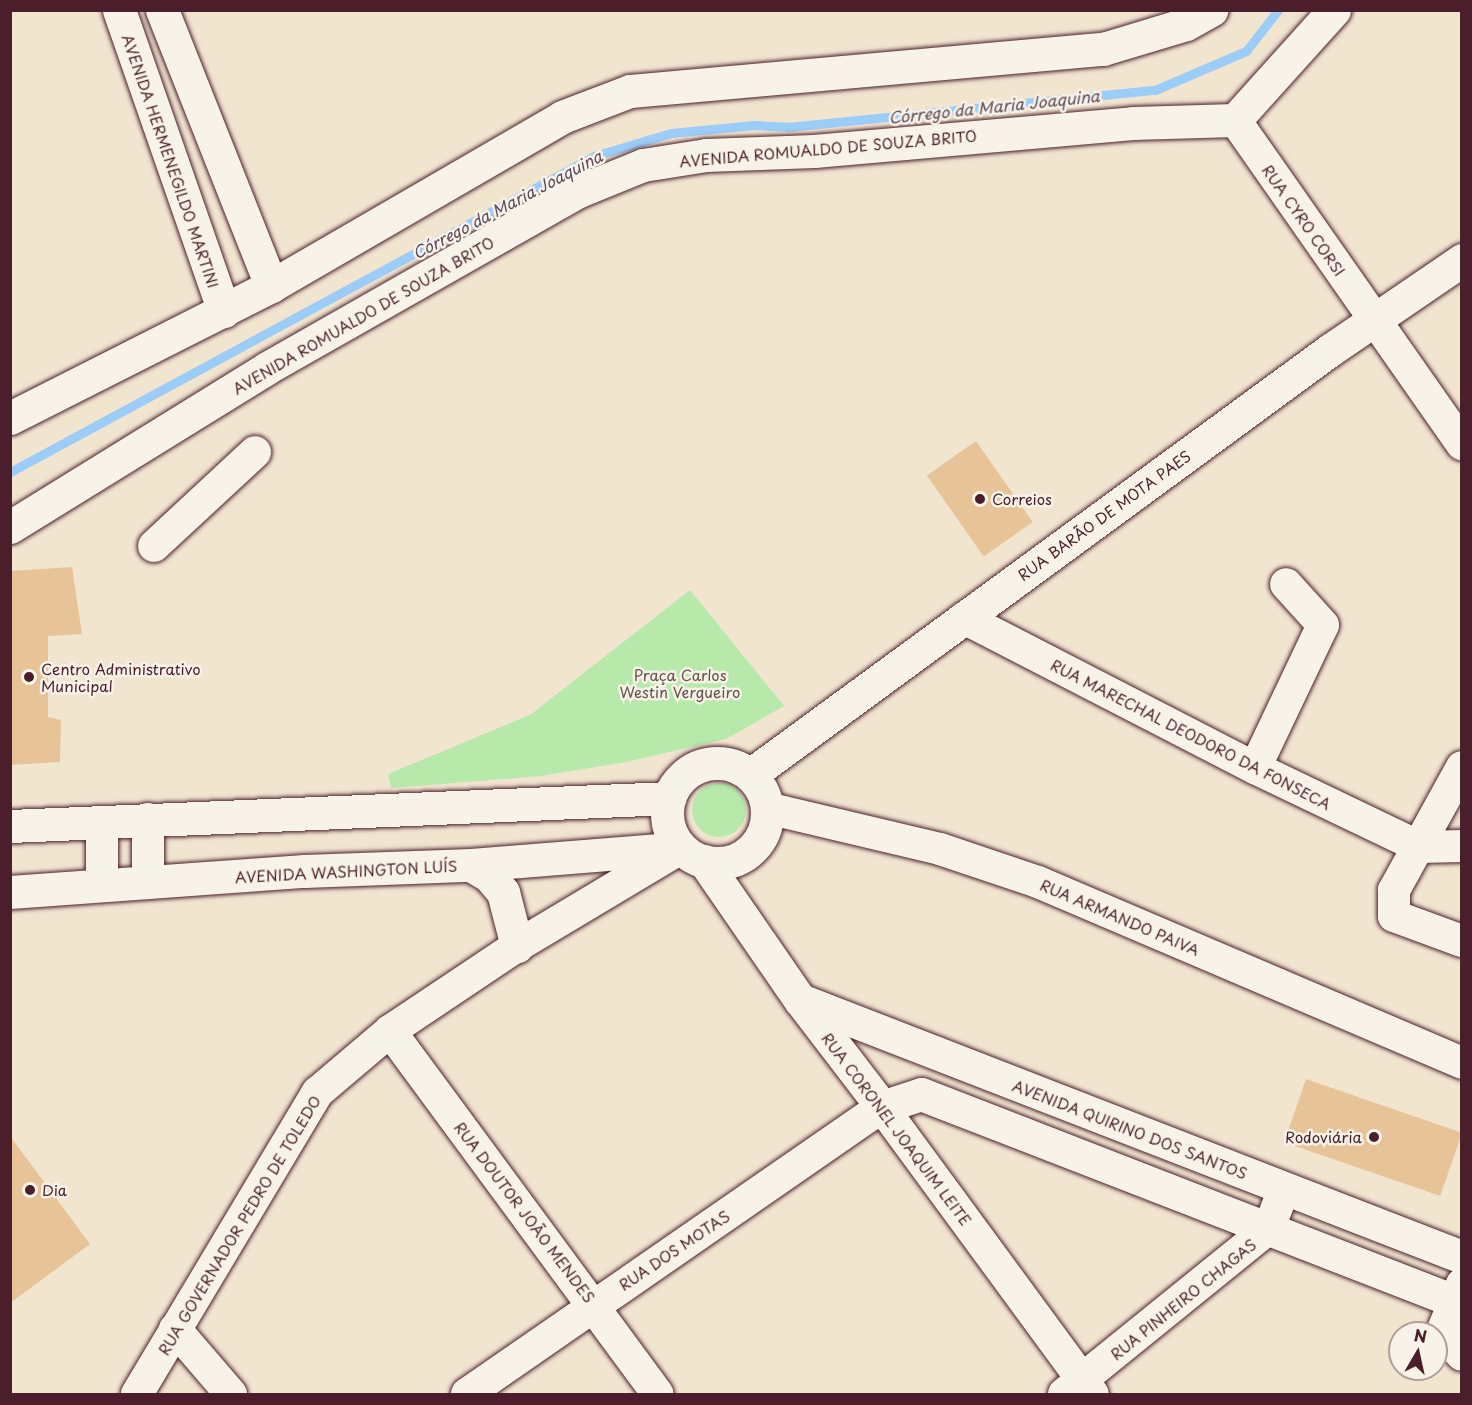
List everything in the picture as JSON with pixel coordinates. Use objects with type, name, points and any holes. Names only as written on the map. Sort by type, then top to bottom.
[{"type":"main road","points":[[162,10],[270,286]]},
{"type":"main road","points":[[10,418],[270,286],[562,117],[630,91],[1103,49],[1186,24],[1211,10]]},
{"type":"main road","points":[[1235,120],[1334,10]]},
{"type":"main road","name":"AVENIDA HERMENEGILDO MARTINI","points":[[122,11],[224,311]]},
{"type":"main road","name":"AVENIDA ROMUALDO DE SOUZA BRITO","points":[[10,527],[267,368],[579,191],[643,165],[706,155],[813,151],[1133,123],[1235,120]]},
{"type":"main road","name":"RUA BARÃO DE MOTA PAES","points":[[750,775],[1373,319],[1461,260]]},
{"type":"main road","points":[[703,765],[736,766],[750,775],[764,796],[767,808],[760,839],[749,851],[720,862],[693,854],[668,824],[669,798],[688,771],[703,765]]},
{"type":"main road","points":[[10,826],[669,798]]},
{"type":"main road","name":"AVENIDA WASHINGTON LUÍS","points":[[10,891],[693,854]]},
{"type":"main road","name":"RUA CORONEL JOAQUIM LEITE","points":[[693,854],[882,1107]]},
{"type":"main road","points":[[471,865],[489,876],[503,892],[517,946]]},
{"type":"main road","name":"AVENIDA QUIRINO DOS SANTOS","points":[[800,1000],[1461,1257]]},
{"type":"main road","points":[[882,1107],[921,1095],[1269,1228],[1459,1297]]},
{"type":"street","name":"RUA CYRO CORSI","points":[[1235,120],[1461,444]]},
{"type":"street","points":[[154,546],[255,452]]},
{"type":"street","points":[[1256,768],[1323,625],[1287,584]]},
{"type":"street","name":"RUA MARECHAL DEODORO DA FONSECA","points":[[964,618],[1256,768],[1420,847]]},
{"type":"street","points":[[1461,767],[1420,847],[1394,890],[1394,916],[1461,941]]},
{"type":"street","name":"RUA ARMANDO PAIVA","points":[[767,808],[940,849],[1038,882],[1461,1063]]},
{"type":"street","points":[[148,819],[148,883]]},
{"type":"street","points":[[102,822],[102,886]]},
{"type":"street","points":[[1420,847],[1461,846]]},
{"type":"street","name":"RUA GOVERNADOR PEDRO DE TOLEDO","points":[[137,1395],[318,1092],[390,1031],[517,946],[693,854]]},
{"type":"street","name":"RUA DOUTOR JOÃO MENDES","points":[[390,1031],[658,1395]]},
{"type":"street","name":"RUA DOS MOTAS","points":[[467,1395],[593,1305],[882,1107]]},
{"type":"street","name":"RUA CORONEL JOAQUIM LEITE","points":[[882,1107],[1080,1390]]},
{"type":"street","name":"RUA PINHEIRO CHAGAS","points":[[1080,1390],[1269,1228],[1284,1190]]},
{"type":"street","points":[[1459,1297],[1442,1332],[1461,1355]]},
{"type":"street","points":[[175,1329],[231,1395]]},
{"type":"green space","name":"Praça Carlos Westin Vergueiro","points":[[690,590],[784,706],[726,739],[626,762],[541,776],[391,788],[388,774],[530,715]]},
{"type":"green space","points":[[719,783],[729,785],[738,791],[744,800],[746,810],[744,820],[738,829],[729,835],[719,837],[709,835],[700,829],[694,820],[692,810],[694,800],[700,791],[709,785]]},
{"type":"building","name":"Correios","points":[[976,441],[1033,522],[984,557],[927,475]]},
{"type":"building","name":"Centro Administrativo Municipal","points":[[72,567],[82,634],[48,636],[48,717],[61,720],[60,762],[10,765],[10,571]]},
{"type":"building","name":"Rodoviária","points":[[1306,1079],[1462,1133],[1440,1196],[1284,1142]]},
{"type":"building","name":"Dia","points":[[10,1136],[90,1244],[13,1301],[10,1298]]},
{"type":"waterway","name":"Córrego da Maria Joaquina","points":[[10,472],[594,156],[671,133],[754,125],[788,127],[1155,90],[1246,51],[1278,10]]},
{"type":"place","name":"Correios","points":[[980,499]]},
{"type":"place","name":"Centro Administrativo Municipal","points":[[29,677]]},
{"type":"place","name":"Rodoviária","points":[[1374,1137]]},
{"type":"place","name":"Dia","points":[[30,1190]]}]
